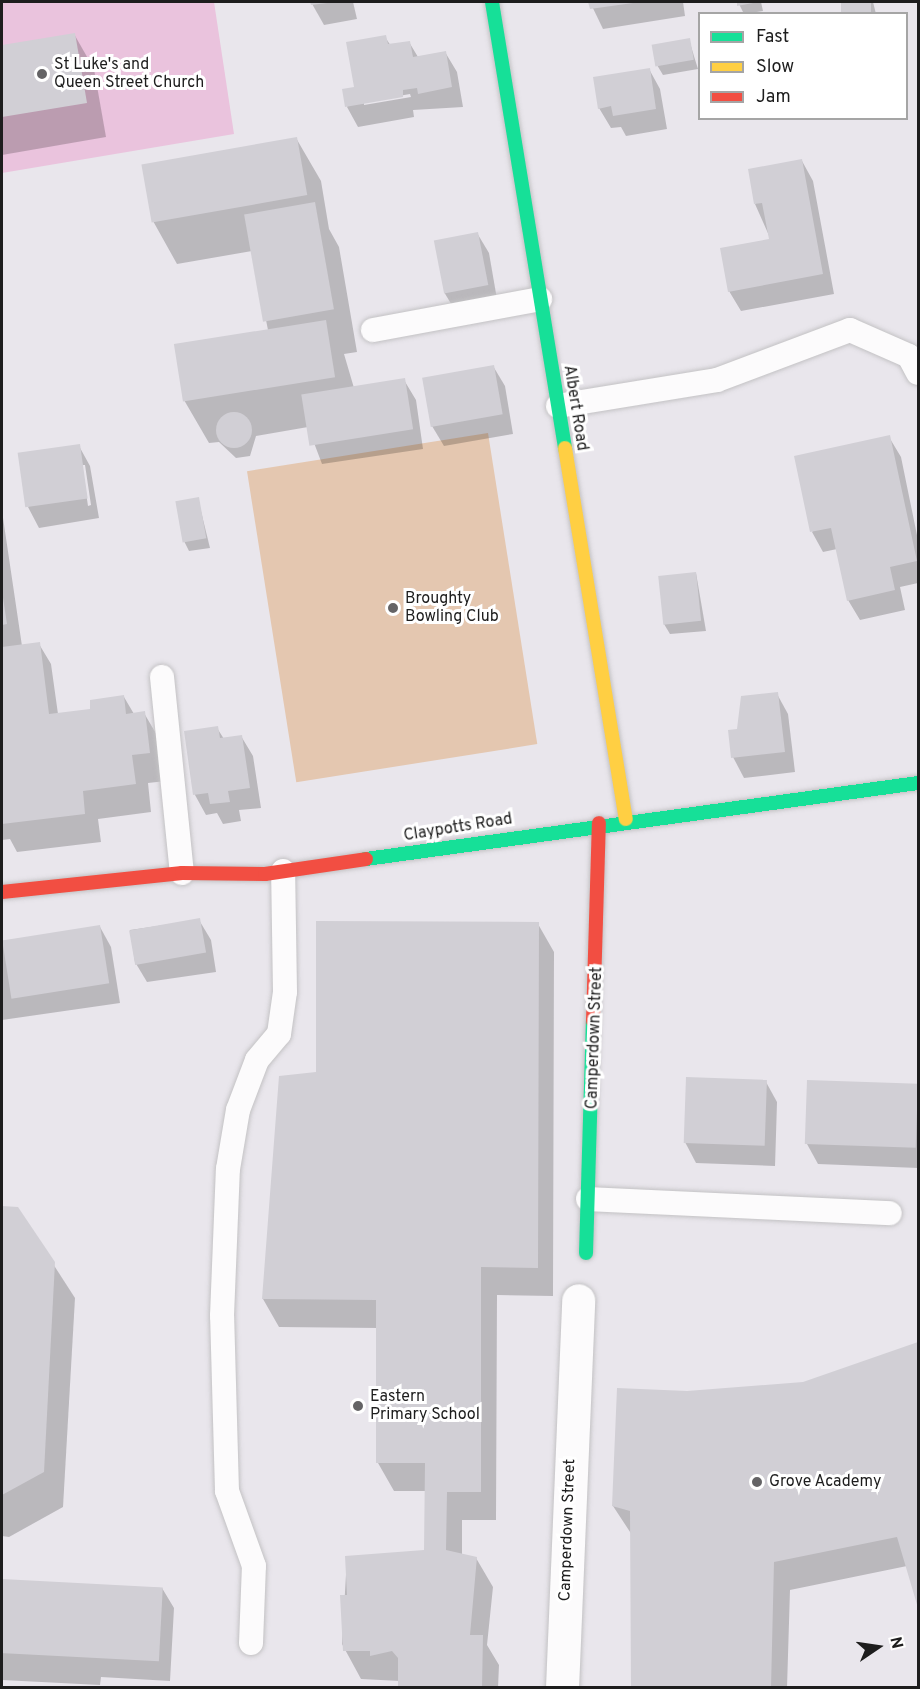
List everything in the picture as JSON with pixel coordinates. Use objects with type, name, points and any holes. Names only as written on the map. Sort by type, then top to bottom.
[{"type":"street","name":"Albert Road","points":[[492,2],[626,819]]},
{"type":"street","name":"Claypotts Road","points":[[2,892],[182,873],[283,871],[626,819],[918,783]]},
{"type":"street","name":"Camperdown Street","points":[[586,1253],[598,823]]},
{"type":"street","name":"Camperdown Street","points":[[562,1688],[578,1300]]},
{"type":"lane","points":[[373,330],[540,299]]},
{"type":"lane","points":[[558,406],[717,380],[850,330],[909,356],[918,373]]},
{"type":"lane","points":[[162,677],[182,873]]},
{"type":"lane","points":[[251,1643],[254,1566],[227,1491],[222,1304],[228,1169],[238,1110],[257,1060],[279,1034],[282,1013],[283,871]]},
{"type":"lane","points":[[588,1199],[890,1213]]},
{"type":"shaded area","points":[[2,2],[214,2],[234,134],[2,173]]},
{"type":"shaded area","name":"Broughty Bowling Club","points":[[488,433],[537,744],[296,782],[247,471]]},
{"type":"building","points":[[310,2],[327,2],[327,3],[311,5]]},
{"type":"building","points":[[588,2],[633,2],[633,3],[590,9]]},
{"type":"building","points":[[737,2],[753,2],[753,3],[737,6]]},
{"type":"building","points":[[841,2],[871,2],[871,12],[841,12]]},
{"type":"building","name":"St Luke's and Queen Street Church","points":[[75,33],[87,103],[2,117],[2,45]]},
{"type":"building","points":[[386,35],[388,44],[410,41],[413,57],[446,51],[452,87],[418,94],[417,88],[403,90],[403,97],[345,107],[342,89],[354,87],[346,42]]},
{"type":"building","points":[[690,38],[694,60],[655,66],[652,45]]},
{"type":"building","points":[[650,68],[656,109],[613,116],[611,106],[598,109],[593,77]]},
{"type":"building","points":[[297,137],[307,195],[152,223],[141,164]]},
{"type":"building","points":[[802,159],[823,274],[728,292],[720,248],[769,239],[762,203],[754,204],[748,169]]},
{"type":"building","points":[[315,202],[334,309],[263,322],[244,215]]},
{"type":"building","points":[[478,232],[488,285],[444,294],[434,241]]},
{"type":"building","points":[[326,320],[335,377],[183,401],[174,344]]},
{"type":"building","points":[[494,365],[503,414],[431,427],[422,378]]},
{"type":"building","points":[[405,378],[413,429],[309,446],[301,394]]},
{"type":"building","points":[[234,412],[247,417],[252,430],[247,443],[234,448],[221,443],[216,430],[221,417]]},
{"type":"building","points":[[890,435],[917,561],[890,567],[895,590],[847,601],[831,528],[810,532],[794,456]]},
{"type":"building","points":[[80,444],[88,498],[25,507],[18,453]]},
{"type":"building","points":[[199,497],[206,538],[183,543],[175,501]]},
{"type":"building","points":[[696,572],[701,621],[663,625],[658,576]]},
{"type":"building","points":[[2,591],[7,624],[2,625]]},
{"type":"building","points":[[40,642],[49,714],[90,709],[90,700],[124,695],[126,714],[145,711],[150,753],[132,755],[136,784],[83,791],[85,814],[2,824],[2,647]]},
{"type":"building","points":[[778,692],[785,752],[731,758],[728,730],[737,729],[741,696]]},
{"type":"building","points":[[218,726],[220,738],[242,735],[250,788],[228,791],[230,802],[210,804],[208,793],[193,795],[184,731]]},
{"type":"building","points":[[200,918],[206,952],[135,965],[129,931]]},
{"type":"building","points":[[316,921],[539,922],[538,1268],[481,1267],[481,1492],[447,1492],[446,1550],[477,1557],[470,1635],[483,1635],[482,1688],[398,1688],[398,1658],[392,1651],[370,1656],[370,1651],[343,1651],[340,1595],[347,1595],[345,1556],[424,1550],[425,1463],[376,1463],[376,1300],[262,1299],[279,1076],[316,1072]]},
{"type":"building","points":[[100,925],[109,983],[11,999],[2,940]]},
{"type":"building","points":[[686,1077],[767,1080],[765,1146],[684,1143]]},
{"type":"building","points":[[807,1080],[918,1084],[916,1148],[805,1144]]},
{"type":"building","points":[[2,1206],[18,1207],[55,1262],[44,1472],[2,1495]]},
{"type":"building","points":[[918,1342],[918,1608],[897,1537],[774,1562],[771,1688],[631,1688],[630,1511],[612,1506],[617,1388],[687,1391],[803,1382]]},
{"type":"building","points":[[2,1579],[163,1587],[159,1661],[2,1653]]},
{"type":"traffic: fast","points":[[492,2],[565,448]]},
{"type":"traffic: fast","points":[[366,859],[918,783]]},
{"type":"traffic: fast","points":[[586,1253],[593,1021]]},
{"type":"traffic: slow","points":[[565,448],[626,819]]},
{"type":"traffic: jam","points":[[593,1021],[599,823]]},
{"type":"traffic: jam","points":[[2,892],[182,873],[265,874],[366,859]]},
{"type":"place","name":"St Luke's and Queen Street Church","points":[[42,74]]},
{"type":"place","name":"Broughty Bowling Club","points":[[393,608]]},
{"type":"place","name":"Eastern Primary School","points":[[358,1406]]},
{"type":"place","name":"Grove Academy","points":[[757,1482]]}]
